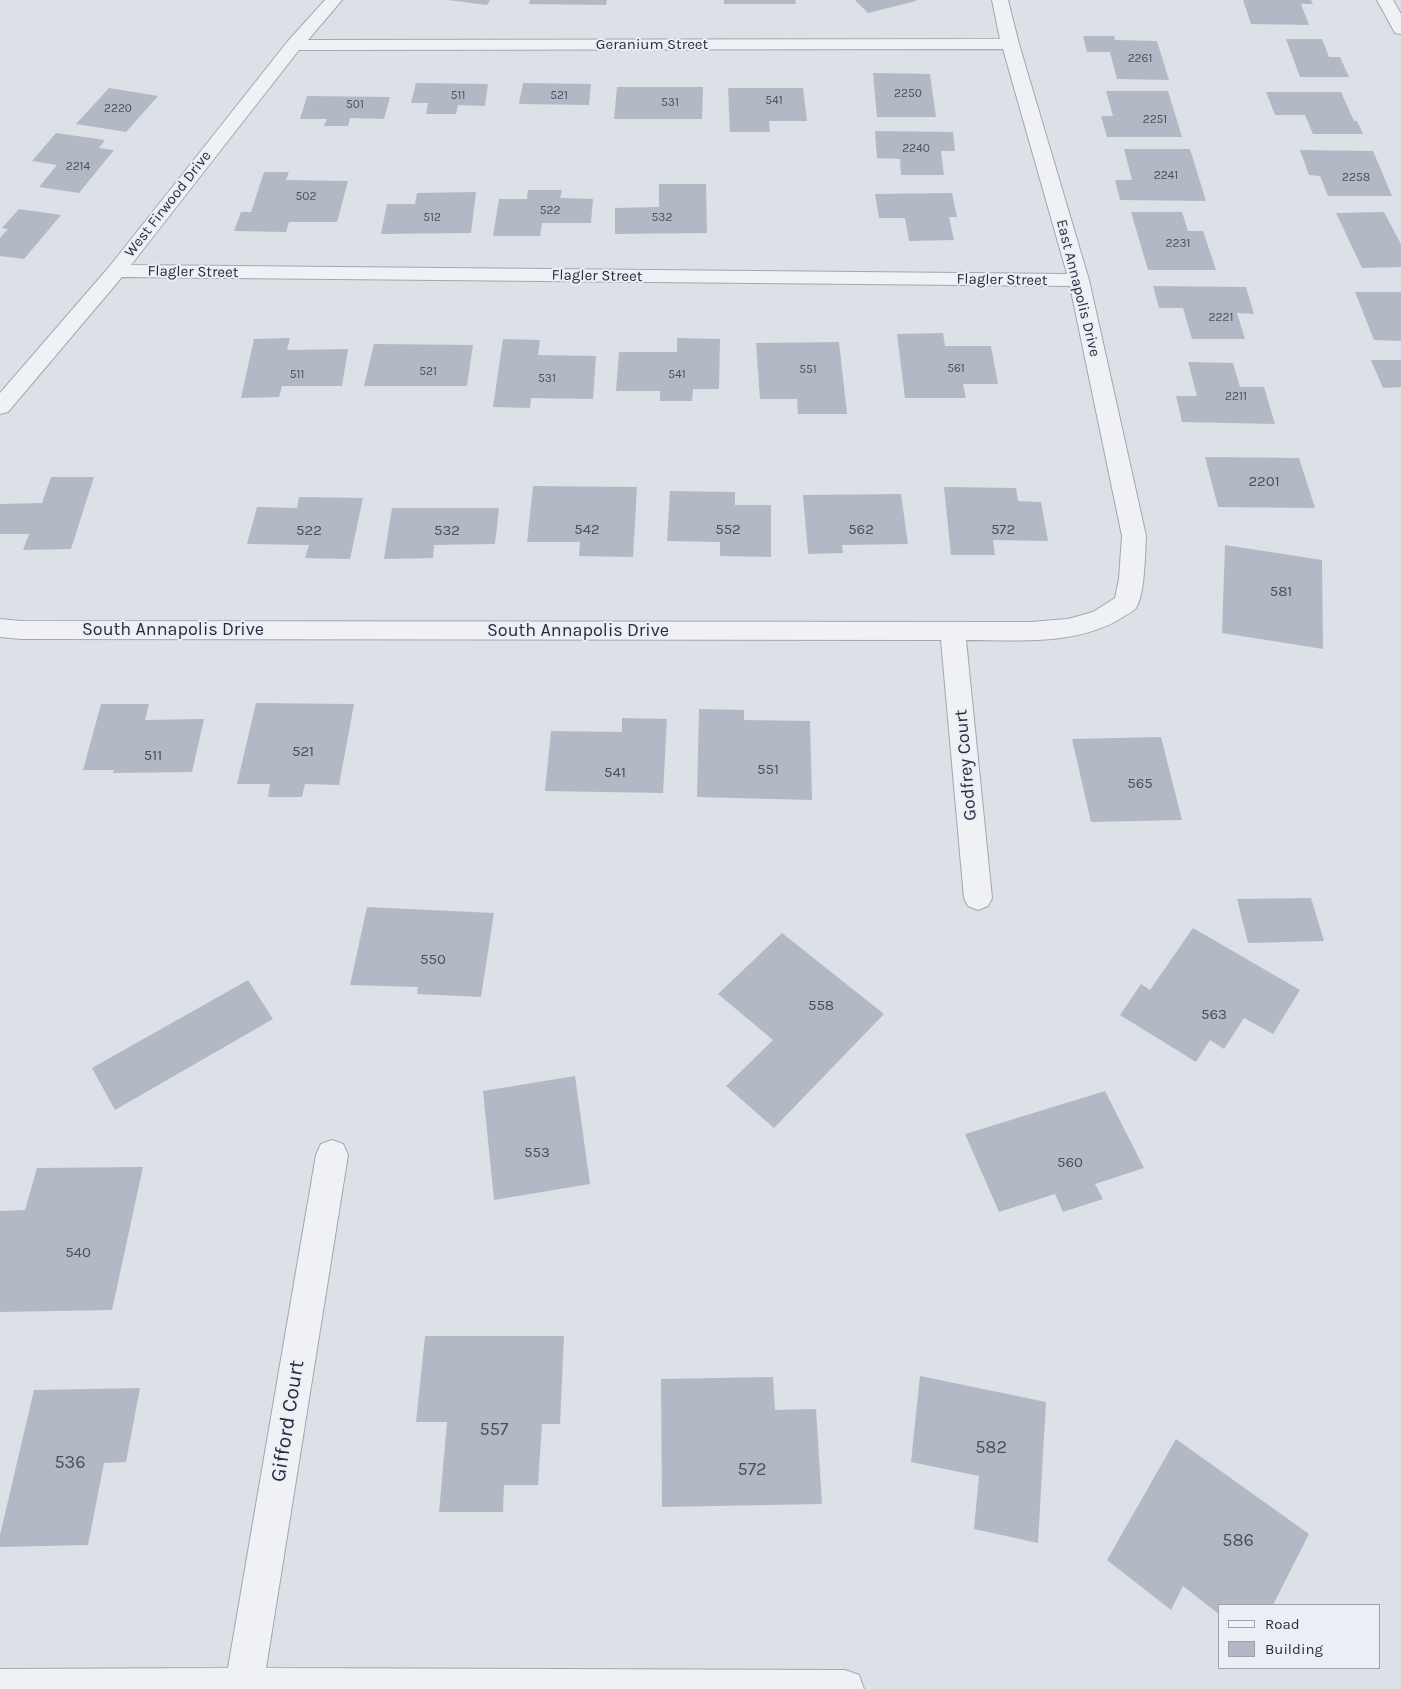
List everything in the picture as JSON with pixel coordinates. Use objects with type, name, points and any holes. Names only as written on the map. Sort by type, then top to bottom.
[{"type":"street","name":"West Firwood Drive","points":[[0,407],[116,271],[294,46],[334,0]]},
{"type":"street","name":"East Annapolis Drive","points":[[1000,0],[1010,44],[1079,280],[1134,536],[1131,579]]},
{"type":"street","points":[[1385,0],[1401,29]]},
{"type":"street","name":"Geranium Street","points":[[294,46],[1010,44]]},
{"type":"street","name":"Flagler Street","points":[[116,271],[1079,280]]},
{"type":"street","name":"South Annapolis Drive","points":[[0,628],[21,630],[1030,631],[1068,628],[1101,620],[1126,603],[1131,579]]},
{"type":"street","name":"Godfrey Court","points":[[953,632],[978,898]]},
{"type":"street","name":"Gifford Court","points":[[244,1687],[332,1155]]},
{"type":"street","points":[[0,1688],[845,1689]]},
{"type":"building","points":[[448,0],[490,0],[487,5]]},
{"type":"building","points":[[530,0],[607,0],[606,5],[529,4]]},
{"type":"building","points":[[724,0],[795,0],[796,4],[724,4]]},
{"type":"building","points":[[855,0],[916,0],[916,1],[868,13]]},
{"type":"building","points":[[1243,0],[1311,0],[1313,4],[1301,4],[1309,25],[1251,24]]},
{"type":"building","points":[[1083,36],[1114,36],[1115,40],[1157,41],[1169,80],[1117,79],[1110,52],[1087,52]]},
{"type":"building","points":[[1286,39],[1322,39],[1329,57],[1340,57],[1349,77],[1300,77]]},
{"type":"building","points":[[873,73],[930,74],[936,117],[877,117]]},
{"type":"building","points":[[416,83],[488,84],[485,106],[458,105],[456,114],[426,114],[428,103],[411,103]]},
{"type":"building","points":[[523,83],[591,84],[589,105],[519,104]]},
{"type":"building","points":[[617,87],[703,87],[702,119],[614,119]]},
{"type":"building","points":[[109,88],[158,96],[126,132],[76,124]]},
{"type":"building","points":[[728,88],[803,88],[807,121],[769,121],[770,132],[730,132]]},
{"type":"building","points":[[1106,91],[1168,91],[1182,137],[1107,137],[1101,116],[1113,116]]},
{"type":"building","points":[[1266,92],[1341,92],[1354,121],[1357,121],[1363,134],[1313,134],[1305,115],[1275,115]]},
{"type":"building","points":[[307,96],[390,97],[384,119],[350,118],[348,126],[324,126],[327,119],[300,119]]},
{"type":"building","points":[[875,131],[953,132],[955,151],[941,151],[944,175],[901,175],[900,159],[877,158]]},
{"type":"building","points":[[56,133],[105,140],[99,148],[114,150],[79,193],[39,187],[57,165],[32,161]]},
{"type":"building","points":[[1124,149],[1190,149],[1206,201],[1120,200],[1115,180],[1132,180]]},
{"type":"building","points":[[1300,150],[1373,151],[1392,196],[1328,196],[1320,176],[1309,175]]},
{"type":"building","points":[[264,172],[289,172],[286,180],[348,181],[337,222],[289,222],[286,232],[234,231],[241,212],[251,212]]},
{"type":"building","points":[[659,184],[706,184],[707,233],[615,234],[615,208],[659,207]]},
{"type":"building","points":[[528,190],[562,190],[560,198],[593,199],[591,223],[542,223],[540,236],[493,236],[499,199],[527,199]]},
{"type":"building","points":[[476,192],[471,233],[381,234],[387,204],[415,204],[417,193]]},
{"type":"building","points":[[952,193],[957,217],[949,217],[954,240],[909,241],[905,218],[879,218],[875,194]]},
{"type":"building","points":[[19,209],[61,215],[24,259],[0,256],[0,238],[8,229],[2,228]]},
{"type":"building","points":[[1131,212],[1182,212],[1188,231],[1203,231],[1216,270],[1148,270]]},
{"type":"building","points":[[1384,212],[1401,244],[1401,267],[1362,268],[1336,213]]},
{"type":"building","points":[[1153,286],[1246,287],[1254,314],[1237,313],[1245,339],[1192,339],[1183,308],[1159,308]]},
{"type":"building","points":[[1355,292],[1401,292],[1401,341],[1374,340]]},
{"type":"building","points":[[943,333],[945,346],[991,346],[998,384],[963,384],[966,398],[905,398],[897,334]]},
{"type":"building","points":[[290,338],[287,350],[348,349],[342,386],[282,386],[279,397],[241,398],[254,339]]},
{"type":"building","points":[[677,338],[720,339],[719,389],[693,389],[692,401],[660,401],[660,391],[616,391],[619,352],[677,352]]},
{"type":"building","points":[[503,339],[540,340],[538,355],[596,356],[593,399],[531,398],[530,408],[493,407]]},
{"type":"building","points":[[839,342],[847,414],[798,414],[797,399],[760,399],[756,343]]},
{"type":"building","points":[[374,344],[473,345],[467,386],[364,386]]},
{"type":"building","points":[[1371,360],[1401,360],[1401,387],[1383,388]]},
{"type":"building","points":[[1188,362],[1233,363],[1240,387],[1264,387],[1275,424],[1182,422],[1176,396],[1197,396]]},
{"type":"building","points":[[1205,457],[1299,458],[1315,508],[1218,507]]},
{"type":"building","points":[[51,477],[94,477],[71,549],[23,550],[29,534],[0,534],[0,504],[42,503]]},
{"type":"building","points":[[533,486],[637,487],[633,557],[579,556],[580,542],[527,542]]},
{"type":"building","points":[[944,487],[1016,488],[1018,501],[1041,502],[1048,541],[993,540],[995,555],[951,555]]},
{"type":"building","points":[[670,491],[735,492],[735,505],[771,505],[771,557],[720,556],[720,542],[667,541]]},
{"type":"building","points":[[901,494],[908,544],[842,545],[843,553],[808,554],[803,495]]},
{"type":"building","points":[[299,497],[363,498],[350,559],[305,558],[309,545],[247,544],[257,507],[297,508]]},
{"type":"building","points":[[392,508],[499,508],[495,544],[434,545],[433,558],[384,559]]},
{"type":"building","points":[[1225,545],[1322,560],[1323,649],[1222,633]]},
{"type":"building","points":[[256,703],[354,704],[339,785],[305,784],[302,797],[268,797],[270,784],[237,784]]},
{"type":"building","points":[[101,704],[149,704],[145,720],[204,719],[192,772],[113,773],[114,770],[83,770]]},
{"type":"building","points":[[699,709],[744,710],[744,720],[810,721],[812,800],[697,797]]},
{"type":"building","points":[[622,718],[667,719],[663,793],[545,791],[551,731],[622,732]]},
{"type":"building","points":[[1161,737],[1182,820],[1091,822],[1072,739]]},
{"type":"building","points":[[1311,898],[1324,941],[1248,943],[1237,899]]},
{"type":"building","points":[[367,907],[494,913],[481,997],[417,994],[418,987],[350,985]]},
{"type":"building","points":[[1193,928],[1300,990],[1273,1034],[1244,1018],[1224,1049],[1210,1040],[1196,1062],[1120,1015],[1141,984],[1150,990]]},
{"type":"building","points":[[782,933],[884,1014],[774,1128],[726,1086],[773,1040],[718,994]]},
{"type":"building","points":[[248,980],[273,1019],[115,1110],[92,1068]]},
{"type":"building","points":[[575,1076],[590,1184],[494,1200],[483,1091]]},
{"type":"building","points":[[1105,1091],[1144,1168],[1095,1184],[1103,1199],[1063,1212],[1055,1194],[999,1212],[965,1134]]},
{"type":"building","points":[[143,1167],[112,1310],[0,1312],[0,1211],[25,1210],[37,1168]]},
{"type":"building","points":[[425,1336],[564,1336],[560,1424],[542,1424],[538,1485],[504,1485],[503,1512],[439,1512],[447,1422],[416,1422]]},
{"type":"building","points":[[920,1376],[1046,1402],[1038,1543],[974,1529],[979,1476],[911,1462]]},
{"type":"building","points":[[773,1377],[775,1410],[816,1409],[822,1504],[662,1507],[661,1379]]},
{"type":"building","points":[[140,1388],[126,1462],[104,1463],[88,1545],[0,1547],[0,1535],[34,1390]]},
{"type":"building","points":[[1176,1439],[1309,1534],[1274,1604],[1218,1604],[1218,1613],[1183,1586],[1171,1610],[1107,1560]]}]
